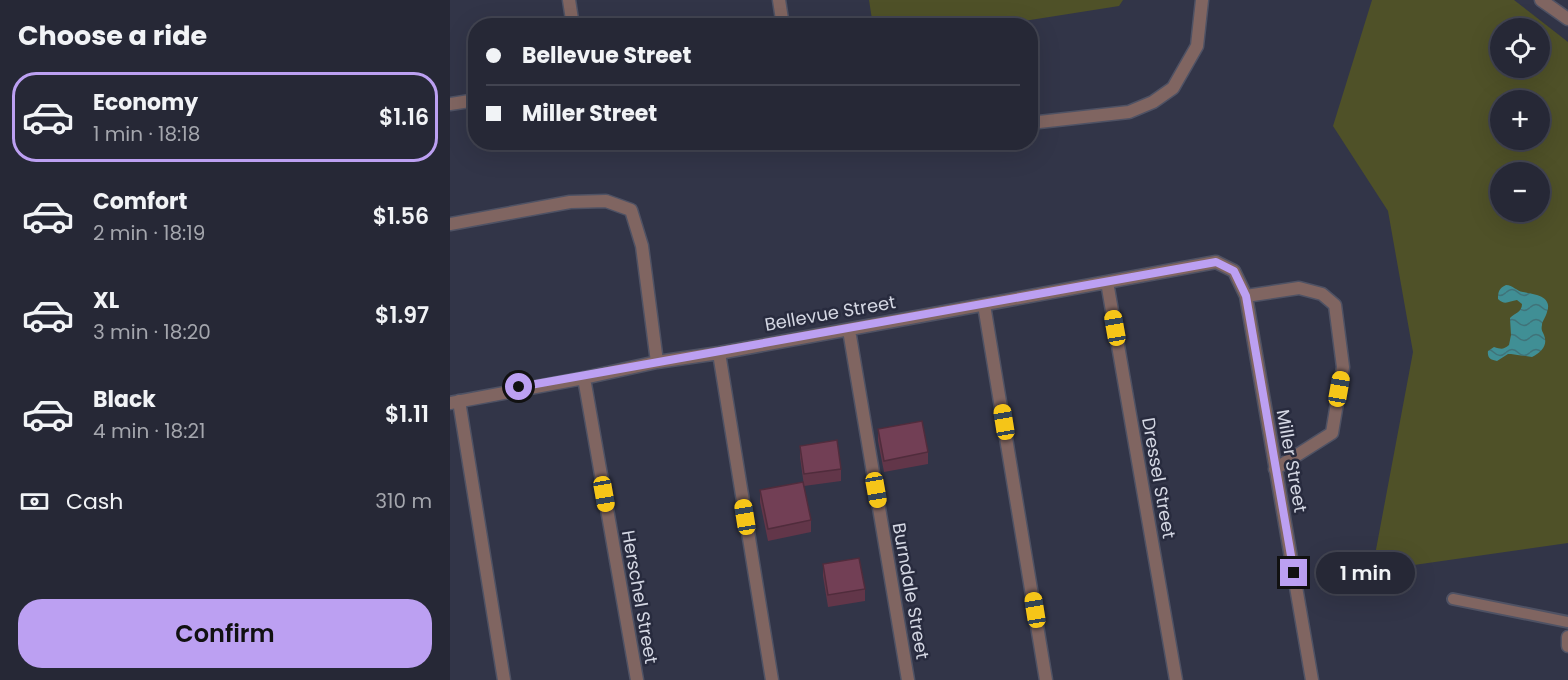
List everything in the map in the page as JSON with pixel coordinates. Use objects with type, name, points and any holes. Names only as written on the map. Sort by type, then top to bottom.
[{"type":"street","points":[[569,0],[572,18]]},
{"type":"street","points":[[779,0],[782,18]]},
{"type":"street","points":[[1038,122],[1129,112],[1153,102],[1173,88],[1197,46],[1202,0]]},
{"type":"street","points":[[1541,0],[1568,19]]},
{"type":"street","points":[[450,104],[468,101]]},
{"type":"street","points":[[450,224],[570,202],[606,201],[631,210],[642,246],[657,362]]},
{"type":"street","points":[[504,680],[453,401],[584,378],[657,362],[849,330],[1216,262]]},
{"type":"street","name":"Bellevue Street","points":[[453,401],[657,362],[1216,262]]},
{"type":"street","name":"Miller Street","points":[[1216,262],[1234,271],[1246,296],[1312,680]]},
{"type":"street","name":"Dressel Street","points":[[1107,282],[1176,680]]},
{"type":"street","points":[[1246,296],[1299,288],[1322,294],[1335,306],[1343,367],[1332,433],[1275,469]]},
{"type":"street","points":[[984,305],[1046,680]]},
{"type":"street","name":"Burndale Street","points":[[849,330],[908,680]]},
{"type":"street","points":[[719,353],[772,680]]},
{"type":"street","name":"Herschel Street","points":[[584,378],[637,680]]},
{"type":"street","points":[[1568,638],[1568,646]]},
{"type":"lane","points":[[1453,599],[1568,622]]},
{"type":"shaded area","points":[[869,0],[1123,0],[1119,6],[1038,19],[872,18]]},
{"type":"shaded area","points":[[1372,0],[1514,0],[1537,18],[1490,18],[1490,78],[1550,78],[1550,28],[1568,42],[1568,543],[1372,571],[1413,352],[1388,211],[1333,126]]},
{"type":"water","points":[[1506,285],[1541,297],[1547,302],[1548,307],[1542,328],[1545,345],[1539,353],[1532,357],[1508,354],[1497,361],[1488,355],[1488,351],[1494,347],[1502,349],[1509,345],[1510,318],[1522,307],[1517,300],[1505,303],[1498,299],[1499,290]]},
{"type":"building","points":[[922,421],[928,452],[884,461],[878,429]]},
{"type":"building","points":[[837,440],[841,469],[804,474],[800,446]]},
{"type":"building","points":[[803,482],[811,520],[768,529],[760,490]]},
{"type":"building","points":[[859,558],[865,589],[828,595],[823,564]]},
{"type":"route","points":[[519,387],[1216,262],[1234,271],[1246,296],[1294,573]]}]
